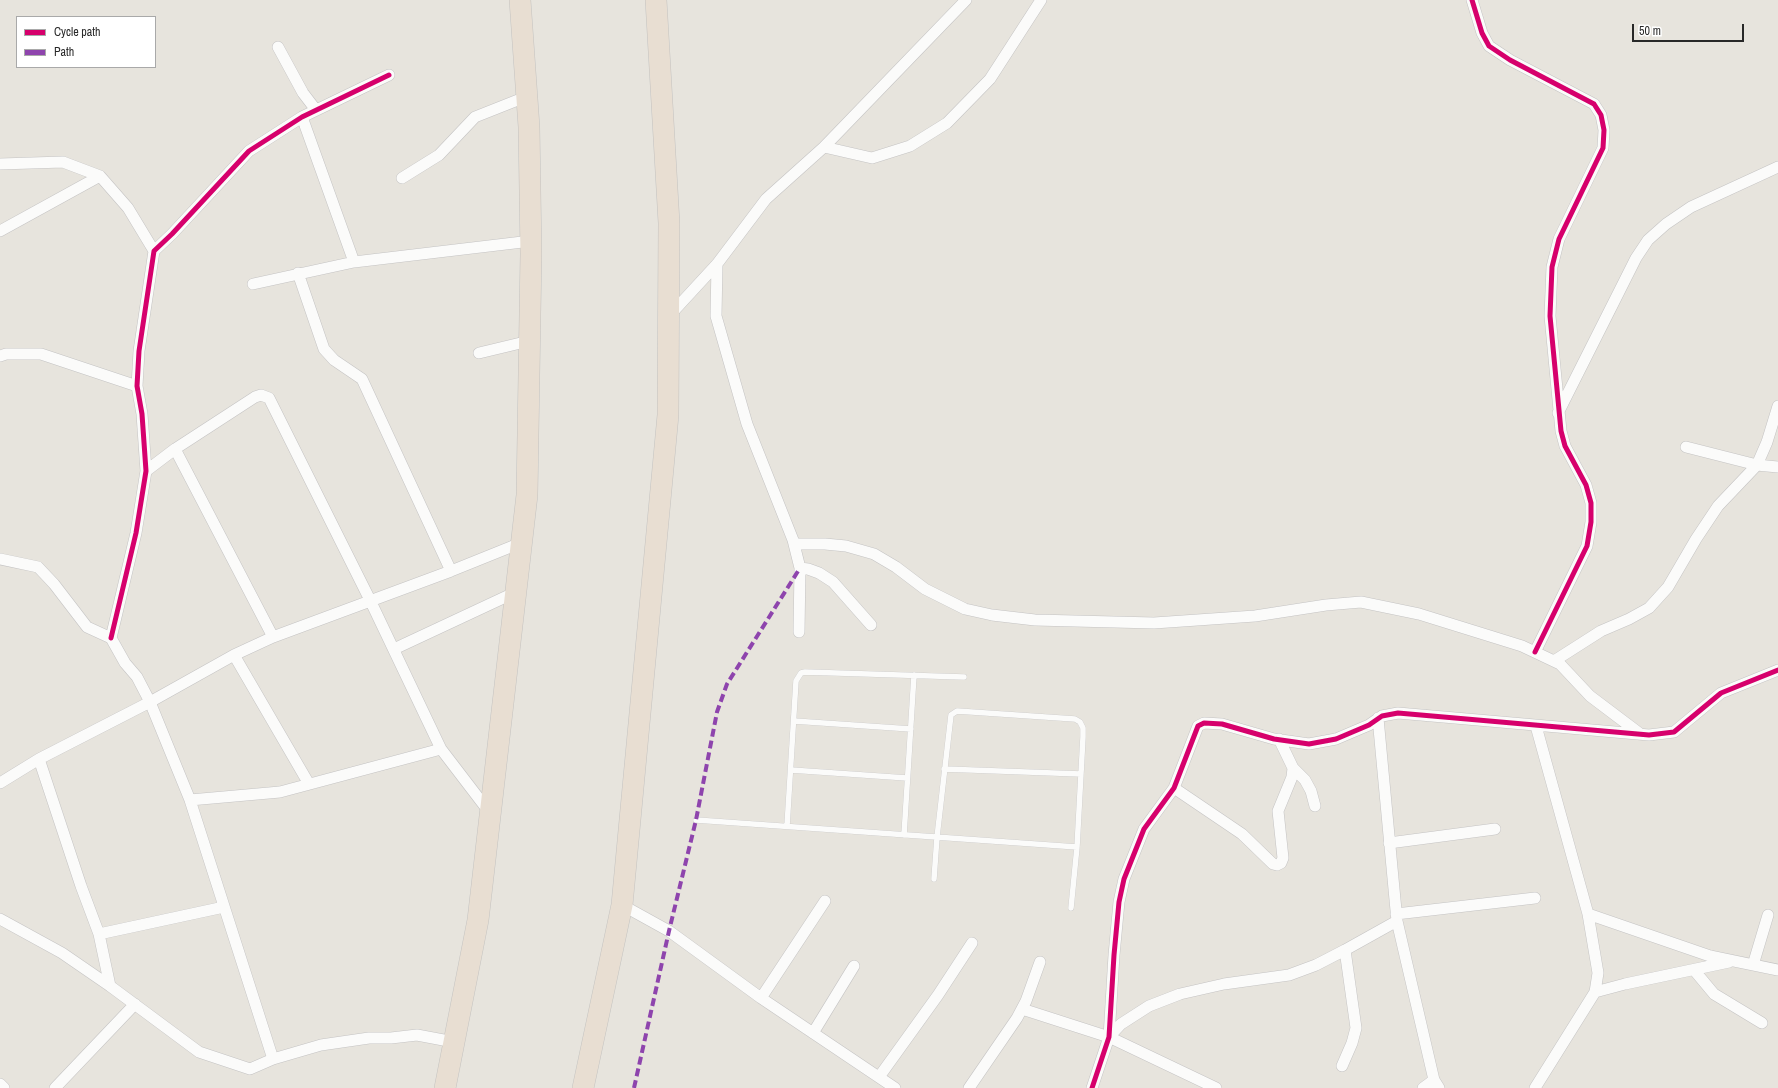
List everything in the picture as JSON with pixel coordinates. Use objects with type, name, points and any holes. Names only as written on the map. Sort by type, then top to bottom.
[{"type":"highway","points":[[445,1088],[478,920],[527,495],[530,241],[528,96],[520,0]]},
{"type":"highway","points":[[583,1088],[622,905],[668,415],[669,223],[656,0]]},
{"type":"street","points":[[668,317],[717,264],[766,199],[824,147],[966,0]]},
{"type":"street","points":[[824,147],[872,158],[910,146],[947,123],[990,79],[1041,0]]},
{"type":"street","points":[[1472,0],[1482,33],[1489,46],[1510,60],[1594,104],[1601,115],[1604,130],[1603,148],[1559,239],[1552,267],[1550,316],[1558,413],[1561,431],[1565,446],[1586,485],[1591,503],[1591,522],[1587,546],[1535,652]]},
{"type":"street","points":[[278,47],[303,93],[316,110]]},
{"type":"street","points":[[111,638],[136,532],[146,471],[142,414],[137,386],[139,351],[154,251],[172,234],[250,151],[302,117],[389,75]]},
{"type":"street","points":[[402,178],[439,155],[475,117],[528,96]]},
{"type":"street","points":[[302,117],[354,262]]},
{"type":"street","points":[[0,164],[63,162],[100,176],[128,208],[154,251]]},
{"type":"street","points":[[1558,413],[1636,258],[1648,240],[1666,224],[1691,207],[1778,168]]},
{"type":"street","points":[[0,231],[100,176]]},
{"type":"street","points":[[253,284],[354,262],[530,241]]},
{"type":"street","points":[[717,264],[716,316],[747,424],[794,544],[800,568],[799,632]]},
{"type":"street","points":[[298,273],[324,349],[334,360],[362,379],[451,571]]},
{"type":"street","points":[[479,353],[529,342]]},
{"type":"street","points":[[0,356],[6,354],[41,354],[137,386]]},
{"type":"street","points":[[146,471],[175,449],[255,397],[261,395],[269,398],[370,600],[441,749],[490,813]]},
{"type":"street","points":[[1554,661],[1601,631],[1630,620],[1649,608],[1668,588],[1696,539],[1718,506],[1757,465],[1767,442],[1778,406]]},
{"type":"street","points":[[1686,447],[1757,465],[1778,467]]},
{"type":"street","points":[[175,449],[273,637]]},
{"type":"street","points":[[0,783],[39,759],[150,702],[234,655],[273,637],[451,571],[522,542]]},
{"type":"street","points":[[794,544],[846,546],[874,554],[896,567],[925,589],[965,609],[992,615],[1035,620],[1154,623],[1255,616],[1326,604],[1361,602],[1419,614],[1522,646],[1560,664],[1590,696],[1639,734]]},
{"type":"street","points":[[0,559],[38,567],[54,584],[87,627],[111,638],[125,663],[137,677],[150,702],[190,800],[274,1059]]},
{"type":"street","points":[[800,568],[819,573],[833,582],[871,625]]},
{"type":"street","points":[[394,649],[516,592]]},
{"type":"street","points":[[234,655],[309,784]]},
{"type":"street","points":[[1092,1088],[1109,1037],[1119,902],[1124,879],[1144,829],[1174,788],[1198,726],[1204,723],[1222,724],[1279,739],[1309,744],[1336,739],[1369,725],[1382,716],[1398,713],[1649,735],[1674,732],[1721,693],[1778,670]]},
{"type":"street","points":[[1378,718],[1396,917],[1437,1084],[1423,1088]]},
{"type":"street","points":[[1535,1088],[1595,992],[1598,973],[1588,914],[1536,726]]},
{"type":"street","points":[[1279,739],[1293,768],[1305,780],[1316,806]]},
{"type":"street","points":[[190,800],[280,792],[441,749]]},
{"type":"street","points":[[39,759],[81,886],[99,934],[110,986]]},
{"type":"street","points":[[1174,788],[1242,834],[1273,864],[1277,865],[1281,863],[1283,858],[1278,812],[1292,777],[1293,768]]},
{"type":"street","points":[[1389,843],[1495,829]]},
{"type":"street","points":[[1109,1037],[1122,1024],[1149,1006],[1180,994],[1224,984],[1289,975],[1316,965],[1345,950],[1396,917],[1535,898]]},
{"type":"street","points":[[761,998],[825,901]]},
{"type":"street","points":[[622,905],[669,931],[761,998],[895,1088]]},
{"type":"street","points":[[99,934],[224,906]]},
{"type":"street","points":[[1588,914],[1710,956],[1778,970]]},
{"type":"street","points":[[1753,965],[1768,915]]},
{"type":"street","points":[[0,919],[62,953],[135,1004],[199,1052],[250,1069],[274,1059],[320,1045],[369,1038],[391,1038],[417,1035],[454,1042]]},
{"type":"street","points":[[879,1077],[938,995],[972,943]]},
{"type":"street","points":[[1342,1066],[1352,1043],[1356,1028],[1345,950]]},
{"type":"street","points":[[1595,992],[1625,984],[1733,961]]},
{"type":"street","points":[[969,1088],[1022,1009],[1040,962]]},
{"type":"street","points":[[813,1033],[854,966]]},
{"type":"street","points":[[1694,970],[1714,994],[1762,1023]]},
{"type":"street","points":[[55,1088],[135,1004]]},
{"type":"street","points":[[1022,1009],[1109,1037],[1216,1088]]},
{"type":"street","points":[[0,1084],[4,1088]]},
{"type":"lane","points":[[787,826],[796,681],[801,673],[964,677]]},
{"type":"lane","points":[[904,835],[914,675]]},
{"type":"lane","points":[[934,879],[949,720],[951,715],[957,711],[1075,719],[1080,722],[1083,728],[1077,847],[1071,908]]},
{"type":"lane","points":[[794,721],[911,729]]},
{"type":"lane","points":[[944,769],[1081,774]]},
{"type":"lane","points":[[791,770],[908,778]]},
{"type":"lane","points":[[696,820],[1077,847]]},
{"type":"marked path","points":[[634,1088],[669,931],[696,820],[717,712],[727,684],[800,568]]},
{"type":"cycle path","points":[[1472,0],[1482,33],[1489,46],[1510,60],[1594,104],[1601,115],[1604,130],[1603,148],[1559,239],[1552,267],[1550,316],[1561,431],[1565,446],[1586,485],[1591,503],[1591,522],[1587,546],[1535,652]]},
{"type":"cycle path","points":[[111,638],[136,533],[146,471],[142,414],[137,386],[139,351],[154,251],[172,234],[249,151],[302,117],[389,75]]},
{"type":"cycle path","points":[[1092,1088],[1109,1037],[1119,902],[1124,879],[1144,829],[1174,788],[1198,726],[1204,723],[1222,724],[1274,739],[1309,744],[1336,739],[1369,725],[1382,716],[1398,713],[1649,735],[1674,732],[1721,693],[1778,670]]}]
